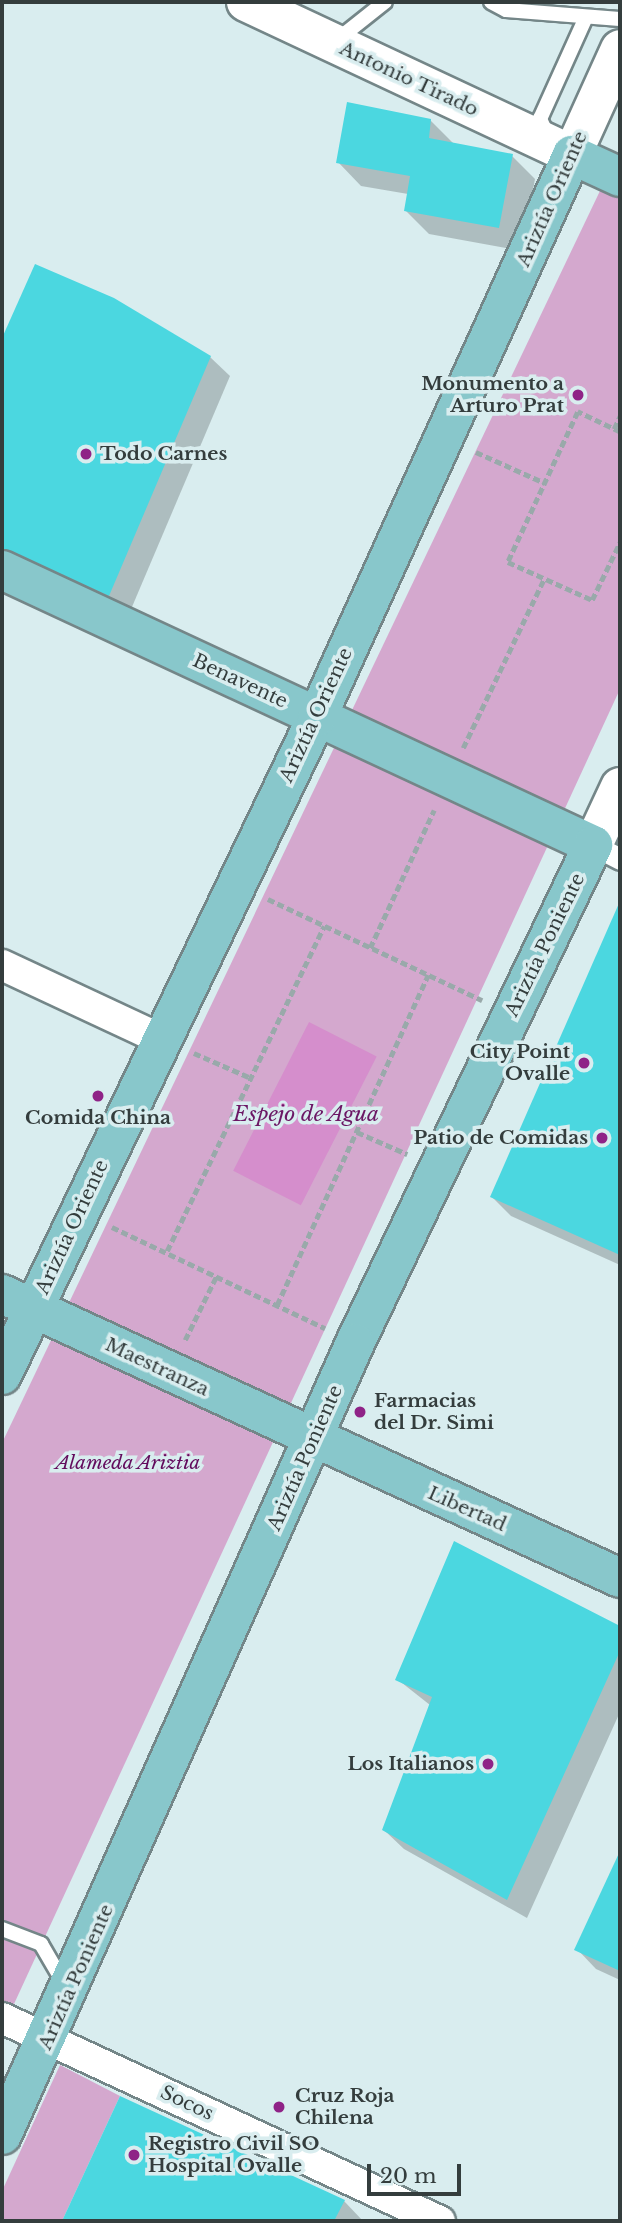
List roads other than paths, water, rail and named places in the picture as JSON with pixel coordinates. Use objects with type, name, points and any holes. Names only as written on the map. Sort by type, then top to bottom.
[{"type":"main road","name":"Antonio Tirado","points":[[246,2],[563,151]]},
{"type":"main road","name":"Ariztía Oriente","points":[[2,1375],[18,1301],[79,1212],[317,717],[444,437],[563,151],[620,49]]},
{"type":"main road","points":[[563,151],[620,177]]},
{"type":"main road","name":"Benavente","points":[[2,570],[607,852]]},
{"type":"main road","name":"Ariztía Poniente","points":[[2,2135],[49,2038],[355,1343],[512,1014],[607,852],[620,787]]},
{"type":"main road","name":"Maestranza","points":[[18,1301],[313,1439]]},
{"type":"main road","name":"Libertad","points":[[313,1439],[620,1578]]},
{"type":"street","points":[[2,965],[161,1039]]},
{"type":"street","name":"Socos","points":[[2,2018],[440,2221]]},
{"type":"lane","points":[[333,43],[385,2]]},
{"type":"lane","points":[[491,2],[506,10],[620,19]]},
{"type":"lane","points":[[563,151],[540,120],[586,16]]},
{"type":"lane","points":[[2,1929],[41,1944],[69,1993]]},
{"type":"water","name":"Espejo de Agua","points":[[309,1022],[377,1057],[301,1205],[233,1171]]},
{"type":"place","name":"Monumento a Arturo Prat","points":[[578,395]]},
{"type":"place","name":"Todo Carnes","points":[[86,454]]},
{"type":"place","name":"City Point Ovalle","points":[[584,1063]]},
{"type":"place","name":"Comida China","points":[[98,1096]]},
{"type":"place","name":"Patio de Comidas","points":[[602,1138]]},
{"type":"place","name":"Farmacias del Dr. Simi","points":[[360,1412]]},
{"type":"place","name":"Los Italianos","points":[[488,1764]]},
{"type":"place","name":"Cruz Roja Chilena","points":[[279,2107]]},
{"type":"place","name":"Registro Civil SO Hospital Ovalle","points":[[134,2155]]},
{"type":"park label","name":"Alameda Ariztia","points":[[128,1463]]}]
